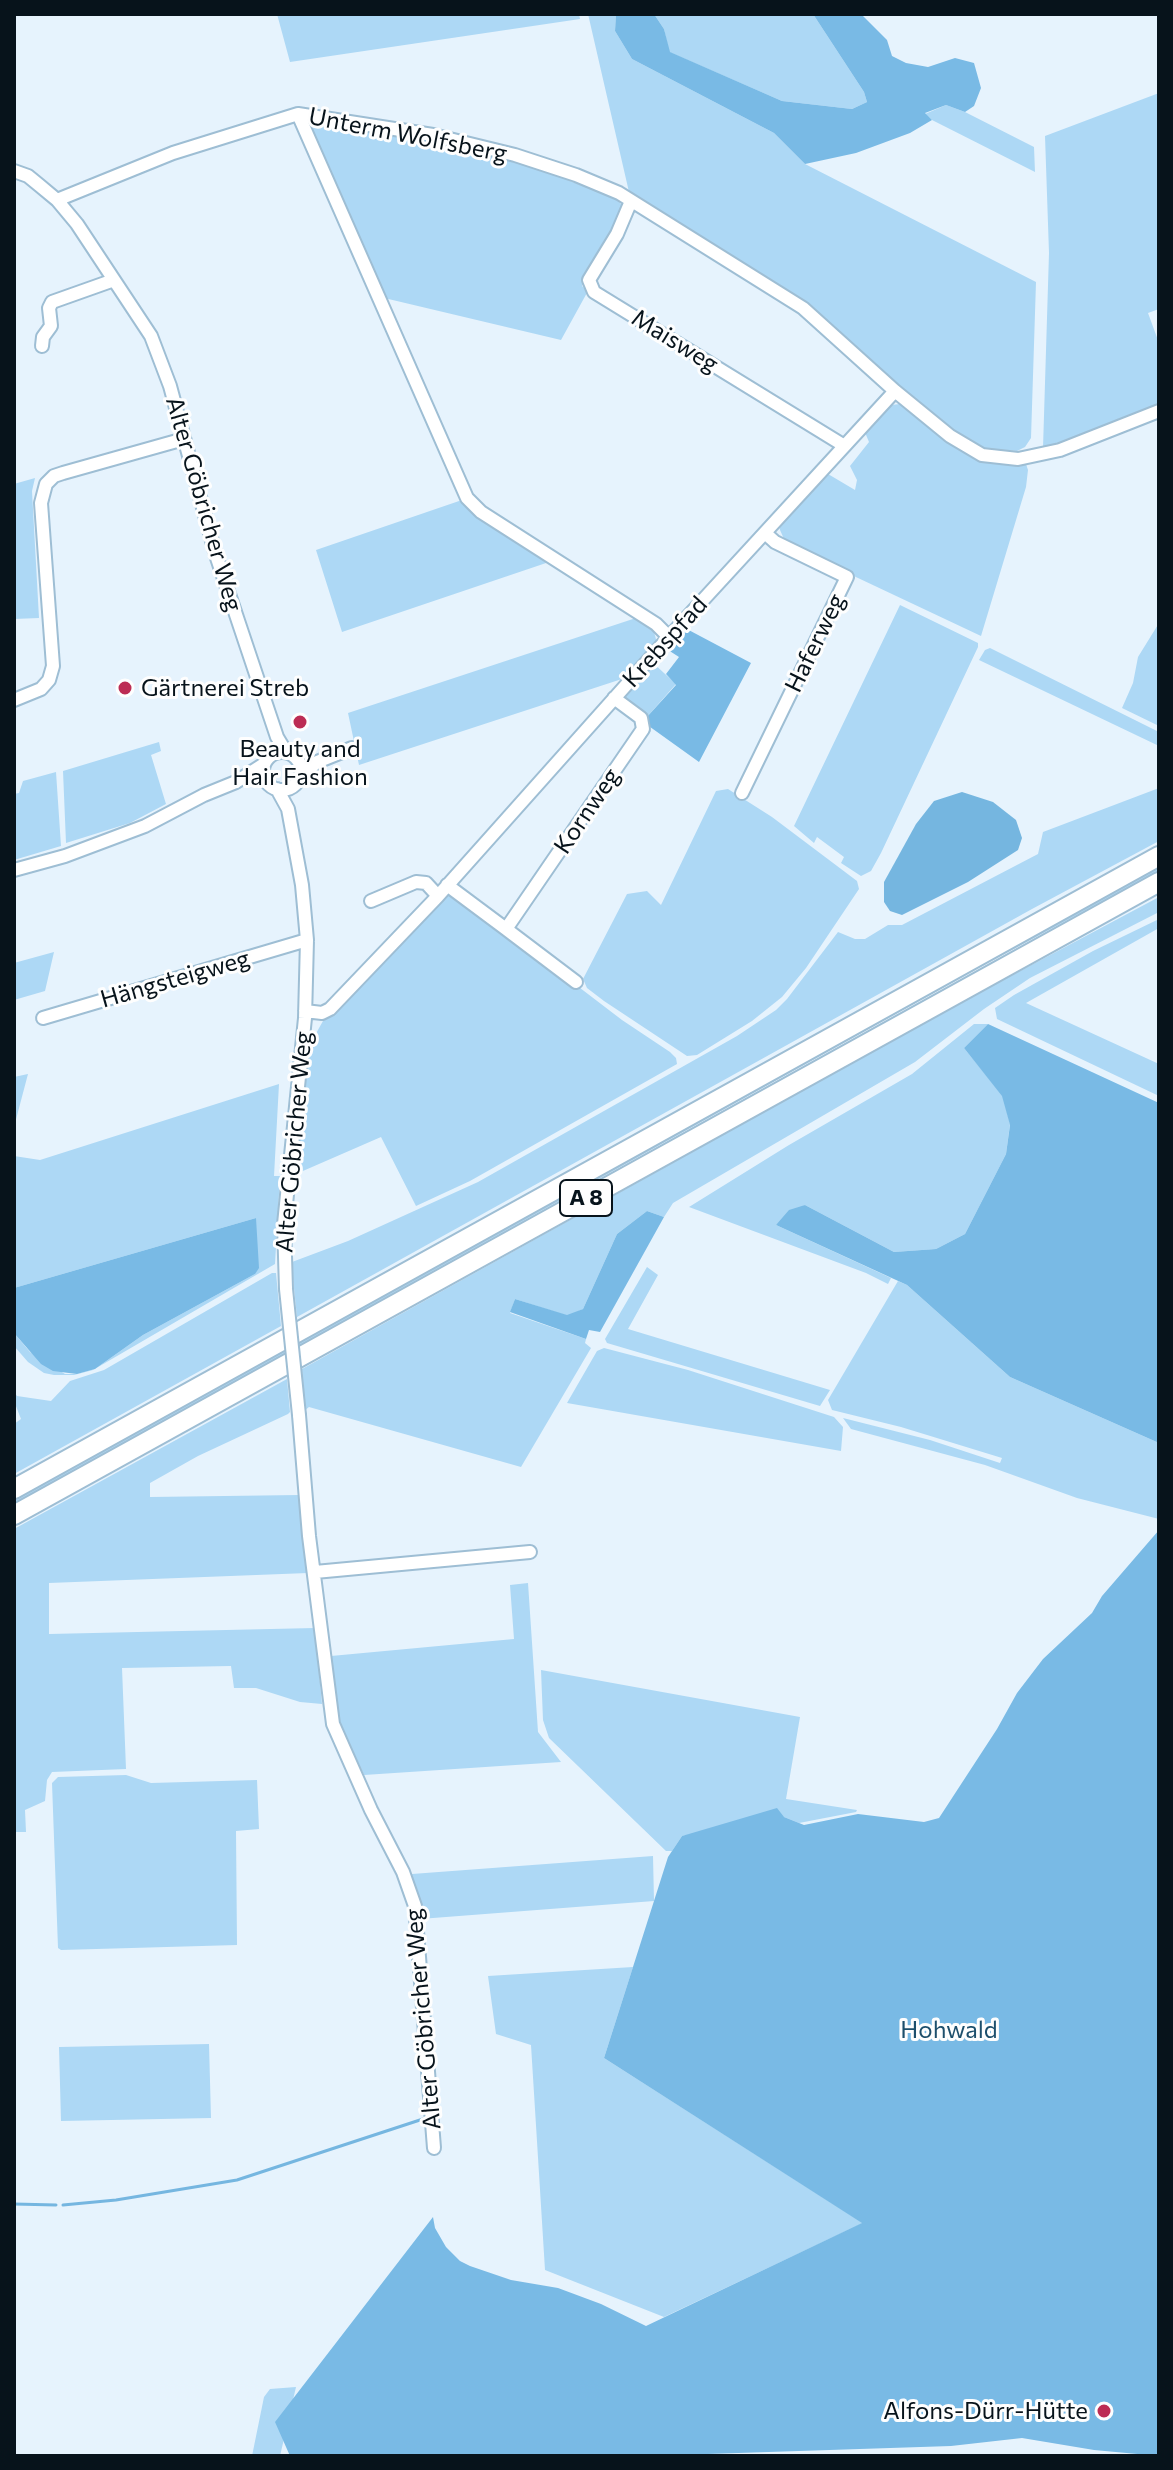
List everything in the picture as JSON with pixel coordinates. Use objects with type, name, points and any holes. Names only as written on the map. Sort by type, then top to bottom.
[{"type":"highway","name":"A 8","points":[[14,1489],[1159,856]]},
{"type":"highway","name":"A 8","points":[[14,1515],[1159,882]]},
{"type":"street","name":"Unterm Wolfsberg","points":[[57,200],[173,153],[298,114],[433,135],[515,155],[576,175],[631,201],[803,308],[895,391],[982,455],[1005,459],[1060,450],[1159,411]]},
{"type":"street","points":[[298,114],[467,498],[481,512],[656,624],[669,637]]},
{"type":"street","name":"Alter Göbricher Weg","points":[[14,171],[28,176],[57,200],[77,224],[151,336],[162,360],[215,552],[277,737],[286,755]]},
{"type":"street","name":"Maisweg","points":[[631,201],[617,234],[589,280],[594,292],[843,445]]},
{"type":"street","points":[[42,346],[43,337],[51,326],[49,311],[52,302],[114,280]]},
{"type":"street","name":"Krebspfad","points":[[305,1011],[322,1013],[330,1009],[438,896],[669,637],[895,391]]},
{"type":"street","points":[[14,700],[41,689],[49,680],[53,666],[41,503],[46,484],[63,473],[184,439]]},
{"type":"street","name":"Haferweg","points":[[742,793],[847,577],[775,542],[765,533]]},
{"type":"street","name":"Kornweg","points":[[506,929],[643,729],[641,718],[614,698]]},
{"type":"street","points":[[236,782],[272,786],[297,782],[317,762],[352,748]]},
{"type":"street","points":[[14,870],[106,841],[236,782],[264,764],[286,755],[317,762]]},
{"type":"street","points":[[286,755],[301,770],[297,782]]},
{"type":"street","points":[[264,764],[263,775],[272,786]]},
{"type":"street","name":"Alter Göbricher Weg","points":[[288,809],[297,782]]},
{"type":"street","name":"Alter Göbricher Weg","points":[[272,786],[288,809],[302,885],[307,940],[305,1011],[284,1224],[286,1289],[309,1536],[336,1734],[403,1872],[415,1906],[434,2148]]},
{"type":"street","points":[[371,901],[416,882],[426,883],[438,896]]},
{"type":"street","points":[[447,885],[576,982]]},
{"type":"street","name":"Hängsteigweg","points":[[43,1018],[307,940]]},
{"type":"street","points":[[315,1572],[530,1552]]},
{"type":"shaded area","points":[[277,14],[579,14],[580,19],[290,62]]},
{"type":"shaded area","points":[[588,14],[616,14],[615,31],[632,59],[774,133],[805,164],[1036,282],[1031,438],[1025,447],[1017,451],[975,448],[927,413],[801,301],[629,192]]},
{"type":"shaded area","points":[[654,14],[813,14],[864,92],[867,102],[852,109],[782,101],[669,52],[664,29]]},
{"type":"shaded area","points":[[1159,93],[1159,309],[1148,313],[1159,343],[1159,408],[1060,446],[1043,448],[1049,253],[1045,136]]},
{"type":"shaded area","points":[[946,105],[1034,147],[1035,172],[925,114]]},
{"type":"shaded area","points":[[317,121],[428,139],[518,160],[618,200],[623,207],[621,218],[582,286],[588,291],[561,340],[380,297],[312,132],[312,125]]},
{"type":"shaded area","points":[[900,404],[966,454],[980,459],[1025,461],[1028,470],[1026,487],[981,636],[805,553],[784,539],[780,530],[779,525],[784,519],[828,474],[855,490],[857,480],[850,466],[869,442],[864,430],[882,411]]},
{"type":"shaded area","points":[[35,478],[32,491],[39,618],[14,619],[14,484]]},
{"type":"shaded area","points":[[462,500],[552,561],[342,632],[316,550]]},
{"type":"shaded area","points":[[900,605],[978,643],[978,647],[881,853],[871,871],[861,876],[841,863],[844,857],[817,837],[814,843],[794,826]]},
{"type":"shaded area","points":[[639,617],[653,628],[657,643],[628,677],[359,765],[348,713]]},
{"type":"shaded area","points":[[1159,623],[1159,726],[1122,708],[1133,683],[1138,657]]},
{"type":"shaded area","points":[[990,648],[1159,732],[1159,746],[979,660]]},
{"type":"shaded area","points":[[652,662],[676,684],[646,718],[625,702],[623,694]]},
{"type":"shaded area","points":[[159,742],[161,751],[151,755],[166,804],[130,823],[66,843],[63,771]]},
{"type":"shaded area","points":[[56,772],[61,846],[14,860],[14,794],[19,793],[23,781]]},
{"type":"shaded area","points":[[1159,788],[1159,841],[297,1317],[292,1269],[289,1269],[292,1262],[348,1241],[478,1182],[737,1036],[787,999],[838,932],[855,939],[865,939],[888,925],[902,925],[1038,854],[1043,832]]},
{"type":"shaded area","points":[[728,789],[772,817],[857,881],[859,889],[806,968],[782,997],[752,1021],[697,1055],[687,1056],[604,1001],[587,988],[583,979],[627,894],[647,891],[661,905],[716,791]]},
{"type":"shaded area","points":[[962,792],[993,802],[1016,820],[1022,838],[1018,850],[968,882],[902,915],[890,911],[884,902],[884,882],[916,824],[934,801]]},
{"type":"shaded area","points":[[1159,867],[1159,871],[980,967],[14,1504],[14,1500]]},
{"type":"shaded area","points":[[446,891],[474,907],[622,1020],[670,1052],[677,1064],[470,1181],[416,1206],[381,1137],[296,1174],[302,1079],[314,1037],[323,1021]]},
{"type":"shaded area","points":[[1159,897],[1159,912],[1030,978],[915,1062],[673,1203],[664,1217],[647,1211],[617,1234],[583,1309],[568,1316],[515,1299],[510,1313],[586,1339],[585,1343],[591,1348],[521,1467],[309,1407],[304,1411],[302,1369],[962,1002]]},
{"type":"shaded area","points":[[1159,919],[1159,928],[1026,1003],[1159,1064],[1159,1096],[997,1019],[995,1008],[1014,995]]},
{"type":"shaded area","points":[[54,952],[45,991],[14,1000],[14,963]]},
{"type":"shaded area","points":[[974,1024],[988,1024],[964,1048],[1003,1096],[1010,1124],[1006,1154],[965,1234],[936,1249],[894,1252],[805,1205],[776,1225],[891,1278],[888,1284],[689,1207],[912,1074]]},
{"type":"shaded area","points":[[28,1074],[14,1127],[14,1077]]},
{"type":"shaded area","points":[[279,1084],[274,1176],[280,1176],[275,1264],[96,1368],[143,1335],[255,1274],[256,1218],[14,1288],[14,1156],[40,1160]]},
{"type":"shaded area","points":[[647,1267],[658,1275],[628,1329],[830,1390],[820,1406],[607,1343],[605,1339]]},
{"type":"shaded area","points":[[276,1273],[281,1326],[14,1474],[14,1424],[21,1419],[14,1392],[17,1396],[51,1401],[70,1381],[104,1370]]},
{"type":"shaded area","points":[[898,1281],[907,1285],[1010,1377],[1159,1443],[1159,1519],[1077,1498],[985,1465],[851,1429],[843,1418],[930,1440],[1000,1463],[1002,1458],[832,1410],[828,1400]]},
{"type":"shaded area","points":[[14,1333],[30,1352],[65,1374],[94,1369],[74,1375],[44,1373],[28,1362],[14,1346]]},
{"type":"shaded area","points":[[604,1348],[688,1370],[834,1417],[843,1427],[841,1451],[567,1403],[597,1351]]},
{"type":"shaded area","points":[[287,1379],[288,1414],[198,1456],[150,1483],[150,1497],[299,1495],[308,1573],[49,1583],[49,1634],[315,1628],[322,1704],[300,1702],[256,1688],[234,1688],[231,1666],[122,1668],[126,1769],[52,1772],[47,1780],[45,1801],[25,1810],[26,1832],[14,1832],[14,1529]]},
{"type":"shaded area","points":[[528,1583],[538,1732],[561,1762],[364,1775],[338,1720],[331,1656],[514,1639],[510,1585]]},
{"type":"shaded area","points":[[541,1670],[800,1717],[786,1799],[857,1810],[799,1823],[784,1817],[682,1836],[672,1851],[666,1851],[549,1738],[543,1720]]},
{"type":"shaded area","points":[[126,1775],[151,1783],[257,1780],[259,1829],[236,1831],[237,1945],[58,1948],[52,1783],[58,1777]]},
{"type":"shaded area","points":[[653,1856],[654,1901],[420,1919],[409,1878],[412,1874]]},
{"type":"shaded area","points":[[633,1967],[604,2058],[863,2223],[664,2317],[545,2270],[531,2045],[496,2034],[488,1976]]},
{"type":"shaded area","points":[[209,2044],[211,2118],[61,2121],[59,2047]]},
{"type":"shaded area","points":[[296,2387],[280,2456],[252,2456],[264,2397],[270,2389]]},
{"type":"green space","points":[[616,14],[654,14],[664,29],[670,52],[782,101],[852,109],[867,102],[864,92],[813,14],[861,14],[887,40],[892,56],[906,63],[928,67],[955,58],[974,63],[981,88],[974,106],[965,112],[946,105],[925,113],[932,120],[910,133],[856,153],[805,164],[774,133],[632,59],[615,31]]},
{"type":"green space","points":[[683,627],[751,663],[699,762],[646,724],[646,718],[676,685],[666,674],[679,657],[665,648]]},
{"type":"green space","points":[[988,1024],[1159,1103],[1159,1443],[1010,1377],[907,1285],[776,1225],[789,1210],[805,1205],[894,1252],[936,1249],[965,1234],[1006,1154],[1010,1125],[1002,1096],[964,1048]]},
{"type":"green space","points":[[647,1211],[664,1217],[600,1332],[589,1330],[586,1339],[510,1312],[515,1299],[567,1315],[583,1309],[617,1234]]},
{"type":"green space","points":[[256,1218],[259,1268],[255,1274],[143,1335],[95,1369],[77,1374],[53,1371],[41,1364],[14,1333],[14,1288]]},
{"type":"green space","name":"Hohwald","points":[[1159,1530],[1159,2456],[1094,2450],[1022,2438],[951,2446],[647,2456],[290,2456],[275,2422],[433,2217],[435,2228],[446,2247],[460,2261],[511,2280],[558,2288],[646,2326],[862,2223],[604,2058],[668,1857],[682,1836],[777,1808],[784,1817],[804,1825],[858,1814],[924,1822],[939,1818],[1017,1693],[1043,1659],[1092,1613],[1102,1596]]},
{"type":"waterway","points":[[63,2205],[116,2200],[237,2180],[423,2119]]},
{"type":"waterway","points":[[14,2204],[56,2205]]},
{"type":"place","name":"Gärtnerei Streb","points":[[125,688]]},
{"type":"place","name":"Beauty and Hair Fashion","points":[[300,722]]},
{"type":"place","name":"Alfons-Dürr-Hütte","points":[[1104,2411]]}]
